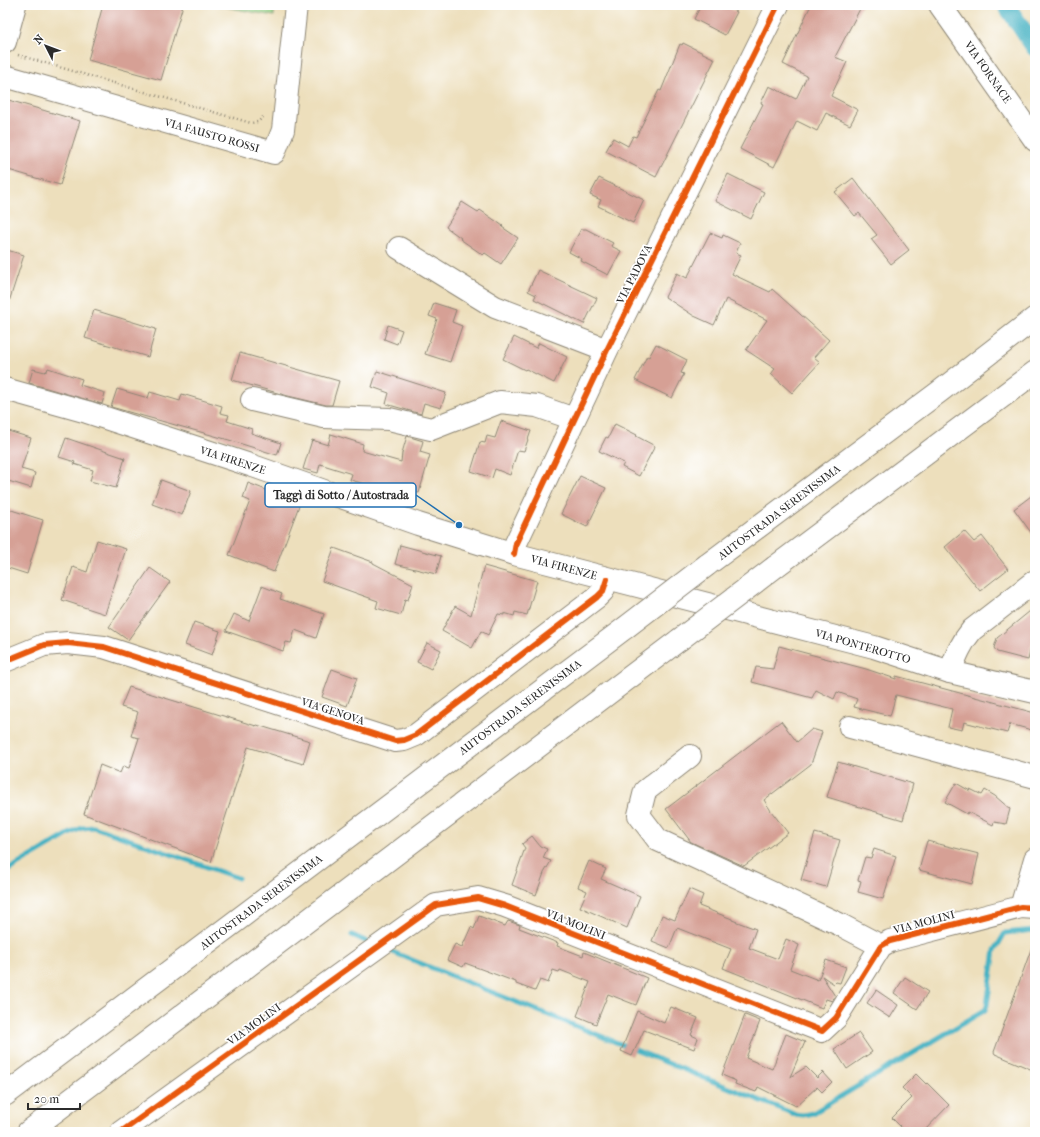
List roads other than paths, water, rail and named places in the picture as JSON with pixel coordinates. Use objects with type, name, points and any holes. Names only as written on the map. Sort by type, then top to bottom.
[{"type":"main road","points":[[6,39],[16,5]]},
{"type":"main road","name":"VIA FAUSTO ROSSI","points":[[5,76],[274,153],[283,130],[296,5]]},
{"type":"main road","name":"VIA PADOVA","points":[[514,554],[516,543],[607,350],[778,5]]},
{"type":"main road","name":"VIA FORNACE","points":[[940,5],[1035,140]]},
{"type":"main road","points":[[399,248],[495,307],[607,350]]},
{"type":"main road","name":"AUTOSTRADA SERENISSIMA","points":[[5,1095],[707,565],[939,392],[1035,318]]},
{"type":"main road","points":[[28,1132],[1035,372]]},
{"type":"main road","name":"VIA FIRENZE","points":[[5,388],[86,412],[253,466],[418,524],[514,554],[691,601]]},
{"type":"main road","points":[[252,400],[324,417],[389,419],[431,429],[500,402],[536,406],[574,419]]},
{"type":"main road","name":"VIA GENOVA","points":[[5,661],[44,645],[68,643],[104,647],[395,741],[404,740],[416,735],[597,597],[603,591],[607,579]]},
{"type":"main road","points":[[950,672],[958,649],[972,630],[1035,582]]},
{"type":"main road","name":"VIA PONTEROTTO","points":[[691,601],[874,647],[950,672],[1035,692]]},
{"type":"main road","points":[[850,727],[1035,777]]},
{"type":"main road","points":[[690,756],[645,791],[639,815],[658,840],[841,925],[881,946]]},
{"type":"main road","points":[[1028,907],[1035,859]]},
{"type":"main road","name":"VIA MOLINI","points":[[121,1132],[436,905],[478,898],[505,906],[822,1031],[836,1018],[881,946],[890,941],[1028,907]]},
{"type":"waterway","points":[[1006,5],[1035,48]]},
{"type":"waterway","points":[[5,872],[69,834],[82,828],[94,827],[238,878]]},
{"type":"waterway","points":[[385,949],[794,1114],[803,1115],[813,1113],[985,1010],[995,950],[1005,933],[1035,930]]},
{"type":"waterway","points":[[352,935],[372,944]]},
{"type":"place","name":"Taggì di Sotto / Autostrada","points":[[459,525]]}]
